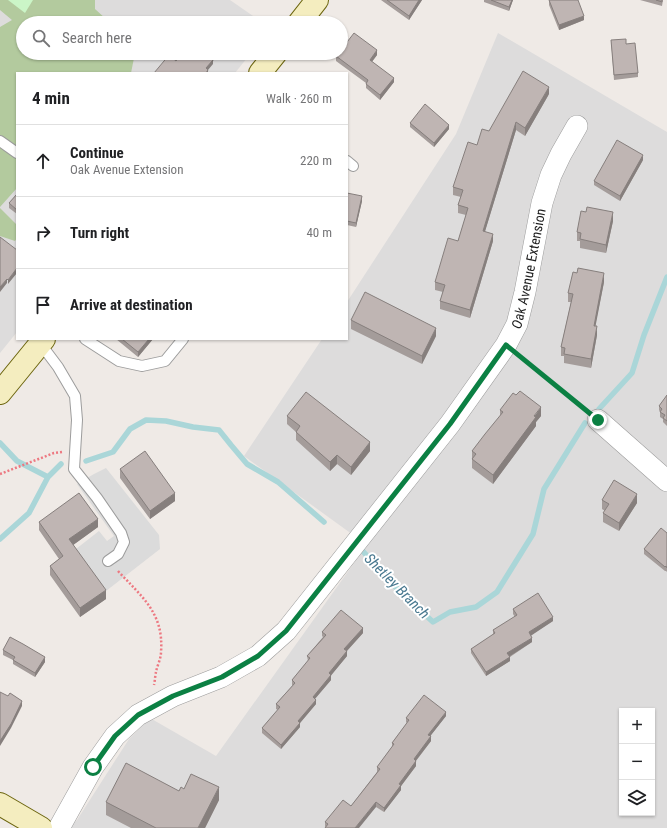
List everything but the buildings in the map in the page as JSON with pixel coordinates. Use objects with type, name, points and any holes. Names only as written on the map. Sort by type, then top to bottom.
[{"type":"main road","points":[[304,16],[317,0]]},
{"type":"main road","points":[[261,72],[270,60]]},
{"type":"main road","points":[[0,393],[42,341]]},
{"type":"main road","points":[[0,804],[40,828]]},
{"type":"street","name":"Oak Avenue Extension","points":[[59,828],[93,767],[115,736],[138,715],[173,696],[222,677],[258,656],[286,631],[450,424],[506,345],[517,324],[525,292],[542,203],[551,175],[577,126]]},
{"type":"street","points":[[598,420],[667,481]]},
{"type":"lane","points":[[0,141],[16,153]]},
{"type":"lane","points":[[87,340],[119,361],[142,366],[165,361],[182,340]]},
{"type":"lane","points":[[42,341],[75,396],[77,420],[74,469],[98,498],[121,533],[124,542],[118,554],[108,561]]},
{"type":"path","points":[[506,345],[598,420]]},
{"type":"path","points":[[0,474],[54,453],[75,451]]},
{"type":"path","points":[[108,561],[142,596],[156,615],[161,633],[161,653],[154,686]]},
{"type":"shaded area","points":[[0,0],[230,0],[253,16],[16,16],[16,60],[245,60],[236,72],[16,72],[16,333],[0,353]]},
{"type":"shaded area","points":[[498,33],[667,132],[667,828],[68,828],[77,820],[129,739],[150,718],[216,756],[367,545],[244,456],[321,340],[348,340],[348,300],[456,134]]},
{"type":"shaded area","points":[[106,468],[159,535],[160,549],[106,591],[76,549],[99,531],[107,541],[114,536],[77,484]]},
{"type":"green space","points":[[0,0],[95,0],[95,9],[103,16],[16,16],[16,60],[134,60],[131,72],[16,72],[16,189],[0,207],[0,27],[12,20],[0,10]]},
{"type":"green space","points":[[8,0],[33,0],[25,13]]},
{"type":"green space","points":[[0,208],[16,224],[16,240],[15,241],[0,236]]},
{"type":"waterway","name":"Shetley Branch","points":[[599,409],[632,373],[644,335],[667,277]]},
{"type":"waterway","name":"Shetley Branch","points":[[86,461],[113,452],[130,429],[146,420],[166,421],[193,427],[219,430],[247,464],[278,482],[324,522]]},
{"type":"waterway","name":"Shetley Branch","points":[[361,549],[388,580],[433,622],[450,612],[476,607],[497,592],[533,534],[544,489],[585,423]]},
{"type":"waterway","points":[[0,443],[17,461],[48,477]]},
{"type":"waterway","name":"Shetley Branch","points":[[0,539],[29,513],[48,477],[61,464]]},
{"type":"route","points":[[93,767],[115,736],[138,715],[173,696],[222,677],[258,656],[286,631],[450,424],[506,345],[598,420]]}]
